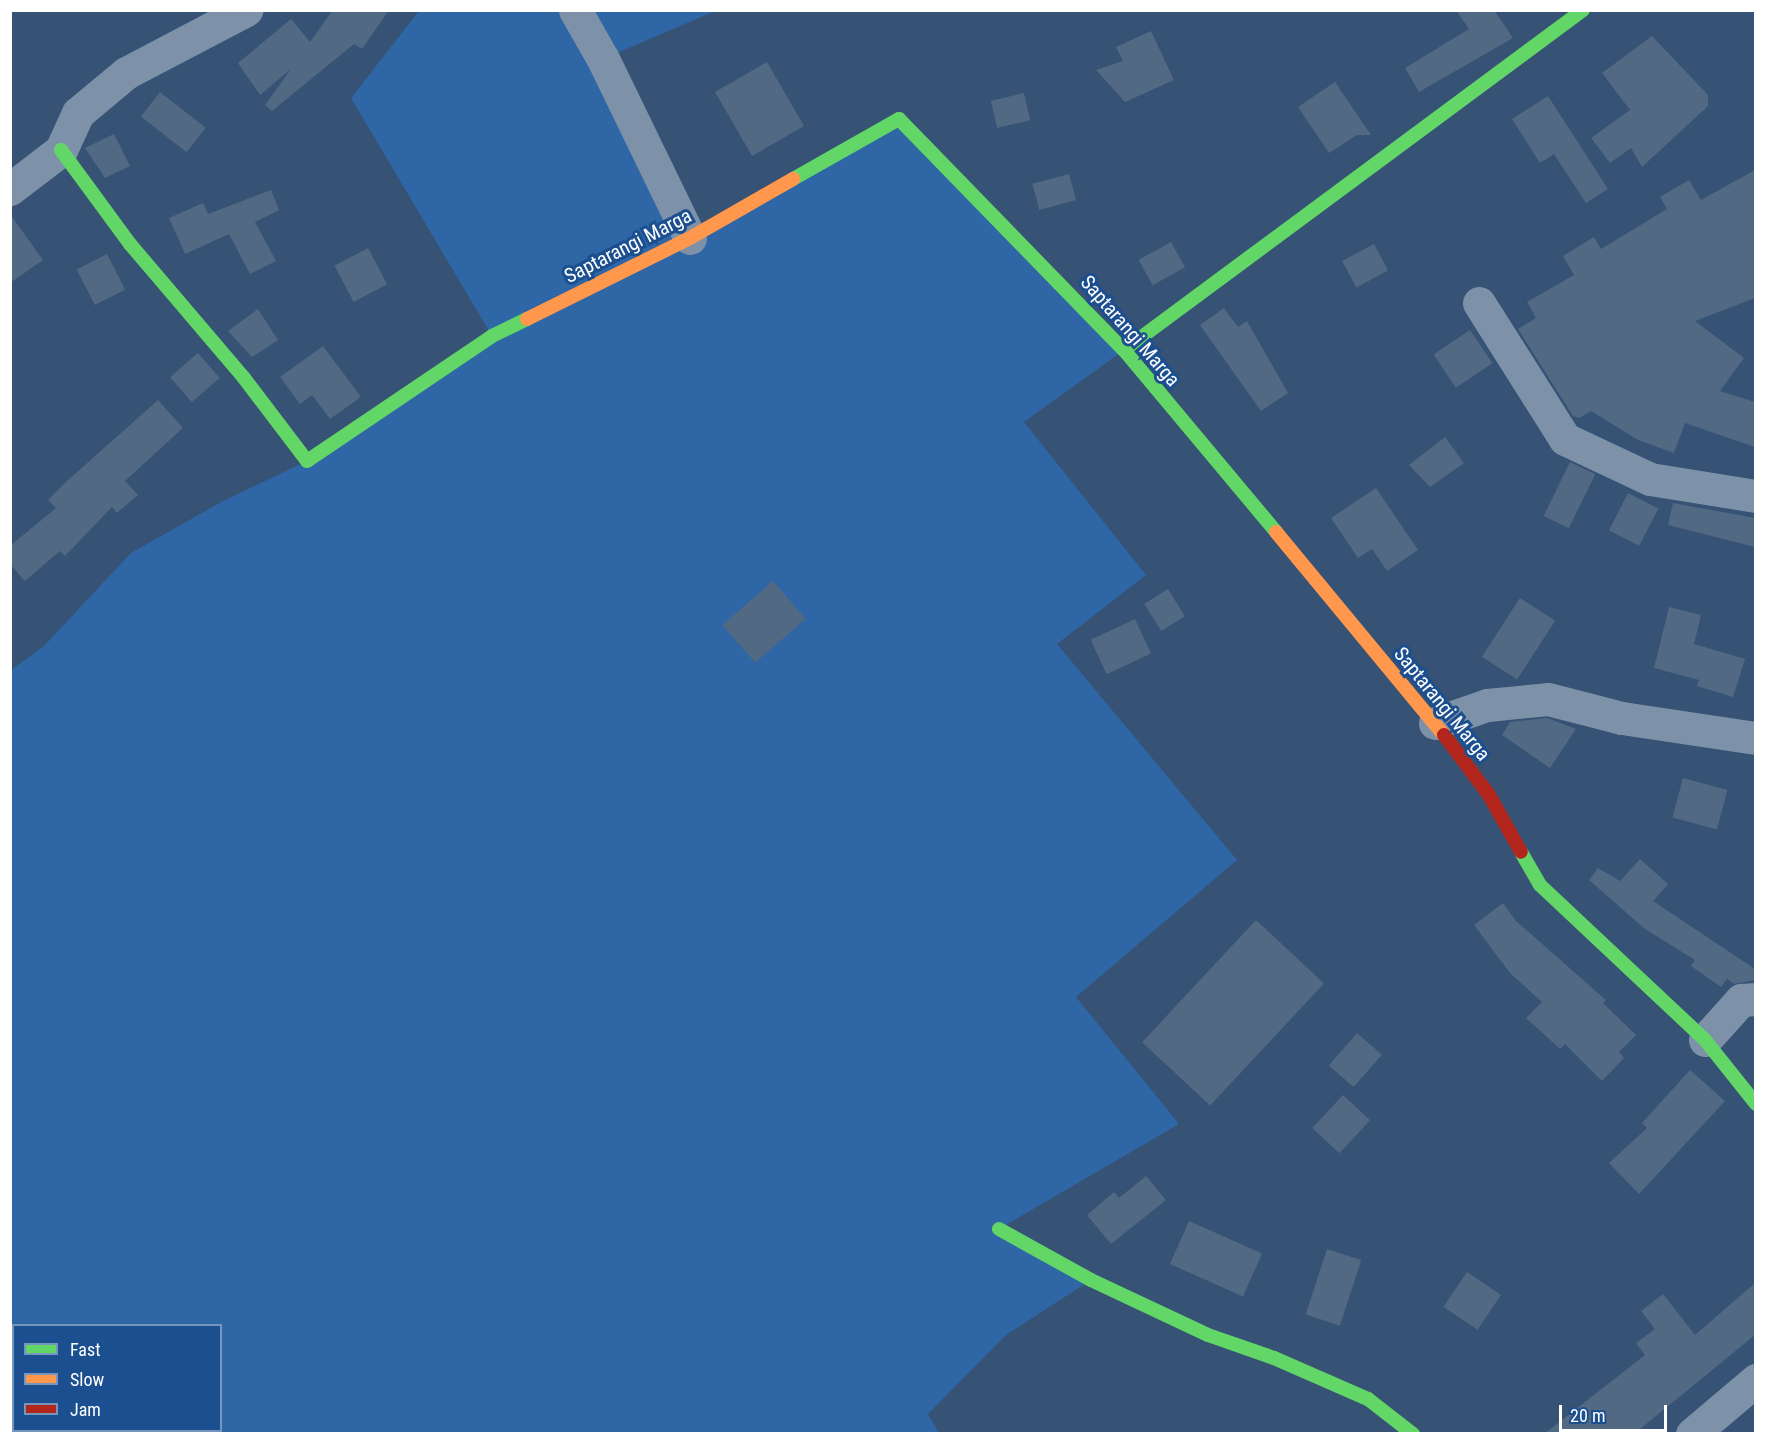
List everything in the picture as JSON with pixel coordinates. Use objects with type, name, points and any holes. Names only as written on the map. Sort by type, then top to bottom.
[{"type":"street","points":[[10,189],[61,150],[78,113],[126,73],[246,10]]},
{"type":"street","points":[[574,10],[603,59],[690,238]]},
{"type":"street","points":[[1124,350],[1583,10]]},
{"type":"street","name":"Saptarangi Marga","points":[[61,150],[130,244],[244,378],[307,461],[492,336],[690,238],[899,119],[1124,350],[1435,723],[1489,795],[1540,885],[1705,1040],[1755,1104]]},
{"type":"street","points":[[1479,303],[1564,439],[1650,479],[1755,496]]},
{"type":"street","points":[[1435,723],[1487,705],[1548,699],[1622,718],[1755,738]]},
{"type":"street","points":[[1705,1040],[1741,1000],[1755,999]]},
{"type":"street","points":[[999,1229],[1091,1280],[1208,1335],[1274,1358],[1368,1399],[1413,1434]]},
{"type":"street","points":[[1692,1434],[1755,1380]]},
{"type":"shaded area","points":[[419,11],[715,11],[603,59],[690,238],[899,119],[1124,350],[1024,422],[1146,575],[1057,644],[1237,860],[1076,997],[1179,1124],[999,1229],[1091,1280],[1006,1335],[928,1414],[939,1433],[11,1433],[10,671],[44,646],[131,553],[223,501],[307,461],[492,336],[351,98]]},
{"type":"building","points":[[333,10],[389,10],[362,49],[354,44],[272,111],[265,105],[291,69],[260,95],[238,63],[291,19],[310,42]]},
{"type":"building","points":[[1456,10],[1494,10],[1513,38],[1419,92],[1405,68],[1469,29]]},
{"type":"building","points":[[1151,31],[1174,80],[1125,102],[1096,70],[1123,61],[1116,47]]},
{"type":"building","points":[[1652,36],[1708,95],[1708,106],[1642,167],[1631,148],[1610,163],[1591,138],[1630,110],[1602,73]]},
{"type":"building","points":[[767,62],[804,126],[752,156],[715,92]]},
{"type":"building","points":[[1335,82],[1371,135],[1357,135],[1329,153],[1298,107]]},
{"type":"building","points":[[160,92],[206,128],[187,152],[141,116]]},
{"type":"building","points":[[1024,93],[1030,120],[997,128],[991,101]]},
{"type":"building","points":[[1548,96],[1608,189],[1586,203],[1554,154],[1540,163],[1512,119]]},
{"type":"building","points":[[114,134],[130,166],[105,178],[85,148]]},
{"type":"building","points":[[1755,170],[1755,298],[1695,321],[1744,358],[1720,391],[1755,402],[1755,447],[1685,423],[1674,453],[1638,440],[1591,411],[1579,418],[1573,416],[1518,329],[1536,318],[1527,302],[1574,275],[1563,256],[1594,237],[1601,249],[1667,209],[1660,197],[1689,180],[1701,200]]},
{"type":"building","points":[[1069,174],[1076,200],[1039,210],[1032,184]]},
{"type":"building","points":[[271,190],[279,210],[255,222],[276,261],[250,274],[229,234],[185,254],[169,218],[203,203],[208,214]]},
{"type":"building","points":[[10,214],[43,260],[10,283]]},
{"type":"building","points":[[1171,242],[1185,267],[1153,285],[1139,260]]},
{"type":"building","points":[[1374,244],[1388,270],[1356,287],[1342,261]]},
{"type":"building","points":[[368,248],[387,284],[354,302],[334,266]]},
{"type":"building","points":[[107,254],[125,290],[95,305],[77,269]]},
{"type":"building","points":[[1224,308],[1238,327],[1247,321],[1288,393],[1261,411],[1200,325]]},
{"type":"building","points":[[258,309],[278,340],[252,357],[228,331]]},
{"type":"building","points":[[1470,330],[1492,363],[1456,388],[1434,355]]},
{"type":"building","points":[[323,346],[361,397],[330,419],[312,395],[300,404],[280,377]]},
{"type":"building","points":[[198,353],[220,378],[192,402],[170,377]]},
{"type":"building","points":[[158,400],[183,428],[125,481],[138,495],[117,513],[112,507],[65,556],[60,551],[25,581],[10,564],[10,546],[56,508],[48,500],[67,481]]},
{"type":"building","points":[[1445,437],[1464,463],[1430,487],[1409,465]]},
{"type":"building","points":[[1570,462],[1595,474],[1569,528],[1544,516]]},
{"type":"building","points":[[1376,488],[1418,550],[1387,571],[1372,549],[1358,558],[1331,518]]},
{"type":"building","points":[[1628,493],[1658,508],[1639,546],[1609,530]]},
{"type":"building","points":[[1673,503],[1755,518],[1755,547],[1668,525]]},
{"type":"building","points":[[773,581],[806,619],[755,663],[722,625]]},
{"type":"building","points":[[1168,589],[1185,616],[1161,631],[1144,604]]},
{"type":"building","points":[[1520,598],[1555,621],[1517,680],[1482,657]]},
{"type":"building","points":[[1669,607],[1701,615],[1694,644],[1745,659],[1733,697],[1697,686],[1699,680],[1654,668]]},
{"type":"building","points":[[1135,619],[1151,653],[1107,674],[1091,640]]},
{"type":"building","points":[[1547,718],[1576,729],[1550,768],[1502,735],[1510,722]]},
{"type":"building","points":[[1683,778],[1727,790],[1717,830],[1672,818]]},
{"type":"building","points":[[1640,859],[1668,884],[1653,901],[1755,969],[1755,980],[1734,984],[1727,979],[1721,987],[1691,966],[1695,960],[1645,929],[1589,880],[1598,868],[1620,881]]},
{"type":"building","points":[[1503,903],[1516,921],[1606,1000],[1603,1003],[1636,1035],[1619,1052],[1624,1058],[1602,1081],[1565,1044],[1560,1049],[1526,1018],[1542,1002],[1510,973],[1474,925]]},
{"type":"building","points":[[1256,920],[1324,983],[1210,1106],[1142,1042]]},
{"type":"building","points":[[1357,1033],[1382,1055],[1354,1087],[1329,1065]]},
{"type":"building","points":[[1690,1070],[1725,1101],[1639,1194],[1609,1163],[1647,1128],[1642,1123]]},
{"type":"building","points":[[1343,1095],[1370,1120],[1339,1153],[1312,1128]]},
{"type":"building","points":[[1146,1176],[1166,1200],[1111,1244],[1087,1215],[1114,1192],[1119,1198]]},
{"type":"building","points":[[1189,1221],[1262,1254],[1243,1296],[1170,1264]]},
{"type":"building","points":[[1327,1249],[1361,1260],[1340,1326],[1306,1315]]},
{"type":"building","points":[[1467,1272],[1501,1295],[1478,1330],[1444,1307]]},
{"type":"building","points":[[1755,1283],[1755,1335],[1634,1434],[1544,1434],[1645,1355],[1636,1343],[1655,1329],[1641,1311],[1663,1294],[1695,1335]]},
{"type":"traffic: fast","points":[[1124,350],[1583,10]]},
{"type":"traffic: fast","points":[[793,179],[899,119],[1124,350],[1276,532]]},
{"type":"traffic: fast","points":[[61,150],[130,244],[244,378],[307,461],[492,336],[527,319]]},
{"type":"traffic: fast","points":[[1521,852],[1540,885],[1705,1040],[1756,1104]]},
{"type":"traffic: fast","points":[[999,1229],[1091,1280],[1208,1335],[1274,1358],[1368,1399],[1413,1434]]},
{"type":"traffic: slow","points":[[527,319],[690,238],[793,179]]},
{"type":"traffic: slow","points":[[1276,532],[1444,735]]},
{"type":"traffic: jam","points":[[1444,735],[1489,795],[1521,852]]}]
